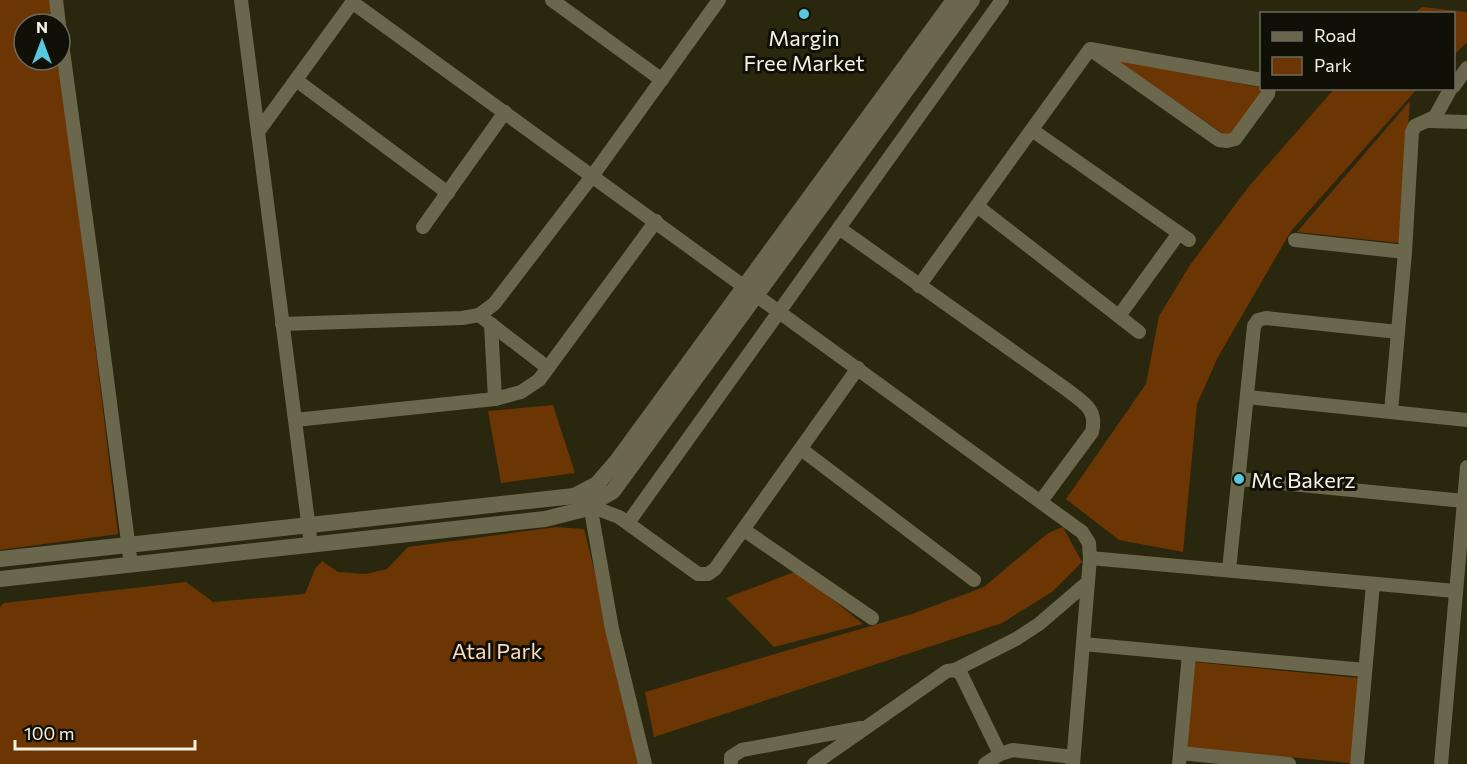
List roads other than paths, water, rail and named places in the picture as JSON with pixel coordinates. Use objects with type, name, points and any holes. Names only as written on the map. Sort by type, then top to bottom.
[{"type":"street","points":[[241,0],[311,545]]},
{"type":"street","points":[[552,0],[662,80]]},
{"type":"street","points":[[282,324],[462,318],[479,315],[494,304],[593,175],[720,0]]},
{"type":"street","points":[[811,209],[954,0]]},
{"type":"street","points":[[0,579],[545,519],[588,498],[751,291],[811,209],[972,0]]},
{"type":"street","points":[[628,523],[1002,0]]},
{"type":"street","points":[[258,132],[353,1],[1082,532],[1089,543],[1090,558],[1073,761],[1013,750],[1000,754],[985,764]]},
{"type":"street","points":[[919,286],[1090,49]]},
{"type":"street","points":[[1090,49],[1260,80]]},
{"type":"street","points":[[1090,49],[1219,140],[1235,139],[1269,90]]},
{"type":"street","points":[[1455,83],[1467,68]]},
{"type":"street","points":[[66,72],[131,565]]},
{"type":"street","points":[[296,80],[448,193]]},
{"type":"street","points":[[1391,412],[1405,252],[1412,132],[1415,126],[1435,117],[1450,90]]},
{"type":"street","points":[[423,227],[505,112]]},
{"type":"street","points":[[1429,121],[1467,122]]},
{"type":"street","points":[[1032,130],[1184,237],[1119,316]]},
{"type":"street","points":[[977,206],[1139,332]]},
{"type":"street","points":[[295,420],[495,399],[521,392],[539,380],[656,221]]},
{"type":"street","points":[[838,228],[1066,389],[1092,412],[1094,422],[1092,432],[1041,501]]},
{"type":"street","points":[[1295,240],[1405,252]]},
{"type":"street","points":[[479,315],[548,368]]},
{"type":"street","points":[[1229,570],[1254,326],[1258,320],[1266,318],[1398,332]]},
{"type":"street","points":[[491,324],[495,399]]},
{"type":"street","points":[[0,559],[574,496],[588,498],[628,523],[698,574],[708,574],[715,569],[744,530],[858,368]]},
{"type":"street","points":[[1247,397],[1467,420]]},
{"type":"street","points":[[801,449],[974,580]]},
{"type":"street","points":[[1441,764],[1467,467]]},
{"type":"street","points":[[1239,479],[1464,501]]},
{"type":"street","points":[[588,498],[612,629],[645,764]]},
{"type":"street","points":[[744,530],[872,618]]},
{"type":"street","points":[[1090,558],[1455,591]]},
{"type":"street","points":[[814,764],[947,671],[1009,643],[1039,624],[1088,582]]},
{"type":"street","points":[[1357,764],[1373,584]]},
{"type":"street","points":[[1083,644],[1365,670]]},
{"type":"street","points":[[1189,654],[1179,758],[1289,764]]},
{"type":"street","points":[[955,669],[961,674],[1000,754]]},
{"type":"street","points":[[731,764],[731,757],[742,750],[866,728]]},
{"type":"place","name":"Margin Free Market","points":[[804,14]]},
{"type":"place","name":"Mc Bakerz","points":[[1239,479]]},
{"type":"park label","name":"Atal Park","points":[[497,650]]}]
